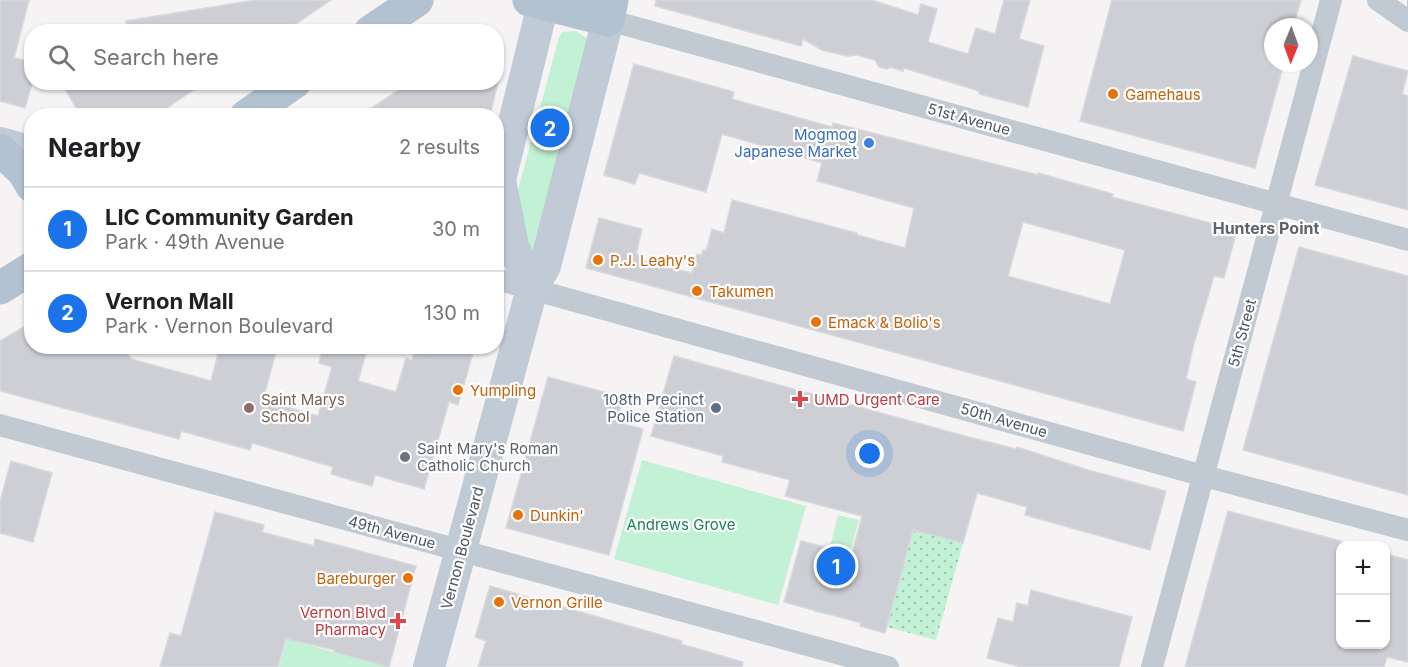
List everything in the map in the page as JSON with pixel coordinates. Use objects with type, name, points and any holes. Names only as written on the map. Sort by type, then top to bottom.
[{"type":"main road","points":[[382,24],[417,0]]},
{"type":"main road","points":[[504,157],[539,1]]},
{"type":"main road","name":"51st Avenue","points":[[539,1],[610,10]]},
{"type":"main road","name":"Vernon Boulevard","points":[[429,667],[532,289],[544,266],[610,10]]},
{"type":"main road","points":[[258,108],[283,90]]},
{"type":"main road","points":[[0,144],[24,150]]},
{"type":"main road","points":[[0,150],[24,173]]},
{"type":"main road","points":[[504,209],[513,246],[532,289]]},
{"type":"main road","points":[[0,288],[24,273]]},
{"type":"street","name":"5th Street","points":[[1152,667],[1331,0]]},
{"type":"street","points":[[1378,0],[1408,21]]},
{"type":"street","name":"51st Avenue","points":[[610,10],[1408,240]]},
{"type":"street","name":"50th Avenue","points":[[504,281],[1204,476],[1408,530]]},
{"type":"street","name":"49th Avenue","points":[[0,424],[888,667]]},
{"type":"green space","points":[[576,31],[588,39],[587,47],[532,251],[514,205],[559,37],[562,32]]},
{"type":"green space","name":"Andrews Grove","points":[[642,460],[806,506],[778,605],[614,559]]},
{"type":"green space","points":[[838,515],[859,520],[833,616],[814,612]]},
{"type":"green space","points":[[913,530],[963,543],[936,640],[887,627]]},
{"type":"green space","points":[[287,639],[388,667],[279,667]]},
{"type":"building","points":[[0,0],[29,0],[14,58],[24,60],[24,90],[30,90],[25,108],[0,101]]},
{"type":"building","points":[[256,0],[331,0],[296,24],[126,24],[126,21]]},
{"type":"building","points":[[656,0],[872,0],[918,15],[921,4],[937,9],[928,42],[968,54],[976,28],[995,34],[1004,0],[1030,0],[1019,39],[1044,46],[1028,107],[979,94],[979,91],[904,68],[903,71],[890,67],[887,69],[879,67],[875,60],[822,50],[803,39],[801,46],[655,6]]},
{"type":"building","points":[[1112,0],[1301,0],[1296,18],[1264,18],[1264,72],[1282,72],[1255,168],[1080,121]]},
{"type":"building","points":[[1353,56],[1408,71],[1402,94],[1408,96],[1408,210],[1315,185]]},
{"type":"building","points":[[634,64],[734,92],[732,99],[832,127],[833,123],[1038,175],[1038,173],[1113,194],[1112,197],[1237,230],[1224,278],[1214,276],[1193,347],[1186,379],[1196,382],[1183,431],[586,268],[599,218],[642,229],[636,254],[641,255],[640,260],[692,273],[697,254],[702,255],[703,250],[706,251],[712,229],[724,233],[732,200],[905,248],[914,208],[817,181],[822,163],[722,134],[706,192],[639,173],[635,184],[604,175]],"holes":[[[1023,222],[1125,250],[1110,304],[1008,276]]]},
{"type":"building","points":[[66,90],[193,90],[167,108],[76,108]]},
{"type":"building","points":[[399,90],[496,90],[492,108],[371,108]]},
{"type":"building","points":[[1299,247],[1408,276],[1408,495],[1243,450]]},
{"type":"building","points":[[24,327],[24,354],[128,354],[131,359],[211,381],[218,354],[275,354],[263,400],[318,416],[332,367],[319,363],[321,354],[366,354],[358,381],[396,392],[406,358],[412,360],[414,354],[473,354],[458,405],[449,402],[424,489],[375,475],[372,486],[331,474],[333,467],[252,443],[250,450],[181,431],[179,439],[0,391],[0,341]]},
{"type":"building","points":[[674,356],[965,436],[1016,449],[1017,447],[1088,470],[1166,491],[1150,550],[1025,515],[1027,507],[977,493],[963,543],[913,530],[885,633],[860,626],[861,623],[784,602],[801,541],[852,554],[862,516],[785,496],[790,480],[722,462],[723,456],[651,436]]},
{"type":"building","points":[[548,377],[623,397],[617,422],[643,429],[609,555],[506,528]]},
{"type":"building","points":[[11,461],[52,473],[33,542],[0,533],[0,502]]},
{"type":"building","points":[[1228,511],[1341,541],[1336,541],[1336,649],[1390,649],[1390,555],[1408,560],[1408,662],[1387,657],[1384,667],[1185,667]]},
{"type":"building","points":[[215,512],[264,525],[262,532],[314,546],[315,539],[416,566],[389,667],[334,652],[335,650],[286,639],[278,667],[160,667],[170,633],[181,636]]},
{"type":"building","points":[[490,586],[682,641],[681,644],[743,662],[742,667],[478,667],[486,641],[475,637]]},
{"type":"building","points":[[1031,590],[1132,617],[1119,667],[1021,667],[987,658],[998,618],[1013,622],[1017,603],[1028,606]]},
{"type":"place","name":"Gamehaus","points":[[1113,94]]},
{"type":"place","name":"Vernon Mall","points":[[550,128]]},
{"type":"place","name":"Mogmog Japanese Market","points":[[869,143]]},
{"type":"place","name":"P.J. Leahy's","points":[[598,260]]},
{"type":"place","name":"Takumen","points":[[697,291]]},
{"type":"place","name":"Emack & Bolio's","points":[[816,322]]},
{"type":"place","name":"Yumpling","points":[[458,390]]},
{"type":"place","name":"UMD Urgent Care","points":[[800,399]]},
{"type":"place","name":"Saint Marys School","points":[[249,408]]},
{"type":"place","name":"108th Precinct Police Station","points":[[716,408]]},
{"type":"place","name":"Saint Mary's Roman Catholic Church","points":[[405,457]]},
{"type":"place","name":"Dunkin'","points":[[518,515]]},
{"type":"place","name":"LIC Community Garden","points":[[836,566]]},
{"type":"place","name":"Bareburger","points":[[408,578]]},
{"type":"place","name":"Vernon Grille","points":[[499,602]]},
{"type":"place","name":"Vernon Blvd Pharmacy","points":[[398,621]]},
{"type":"district","name":"Hunters Point","points":[[1266,228]]}]
